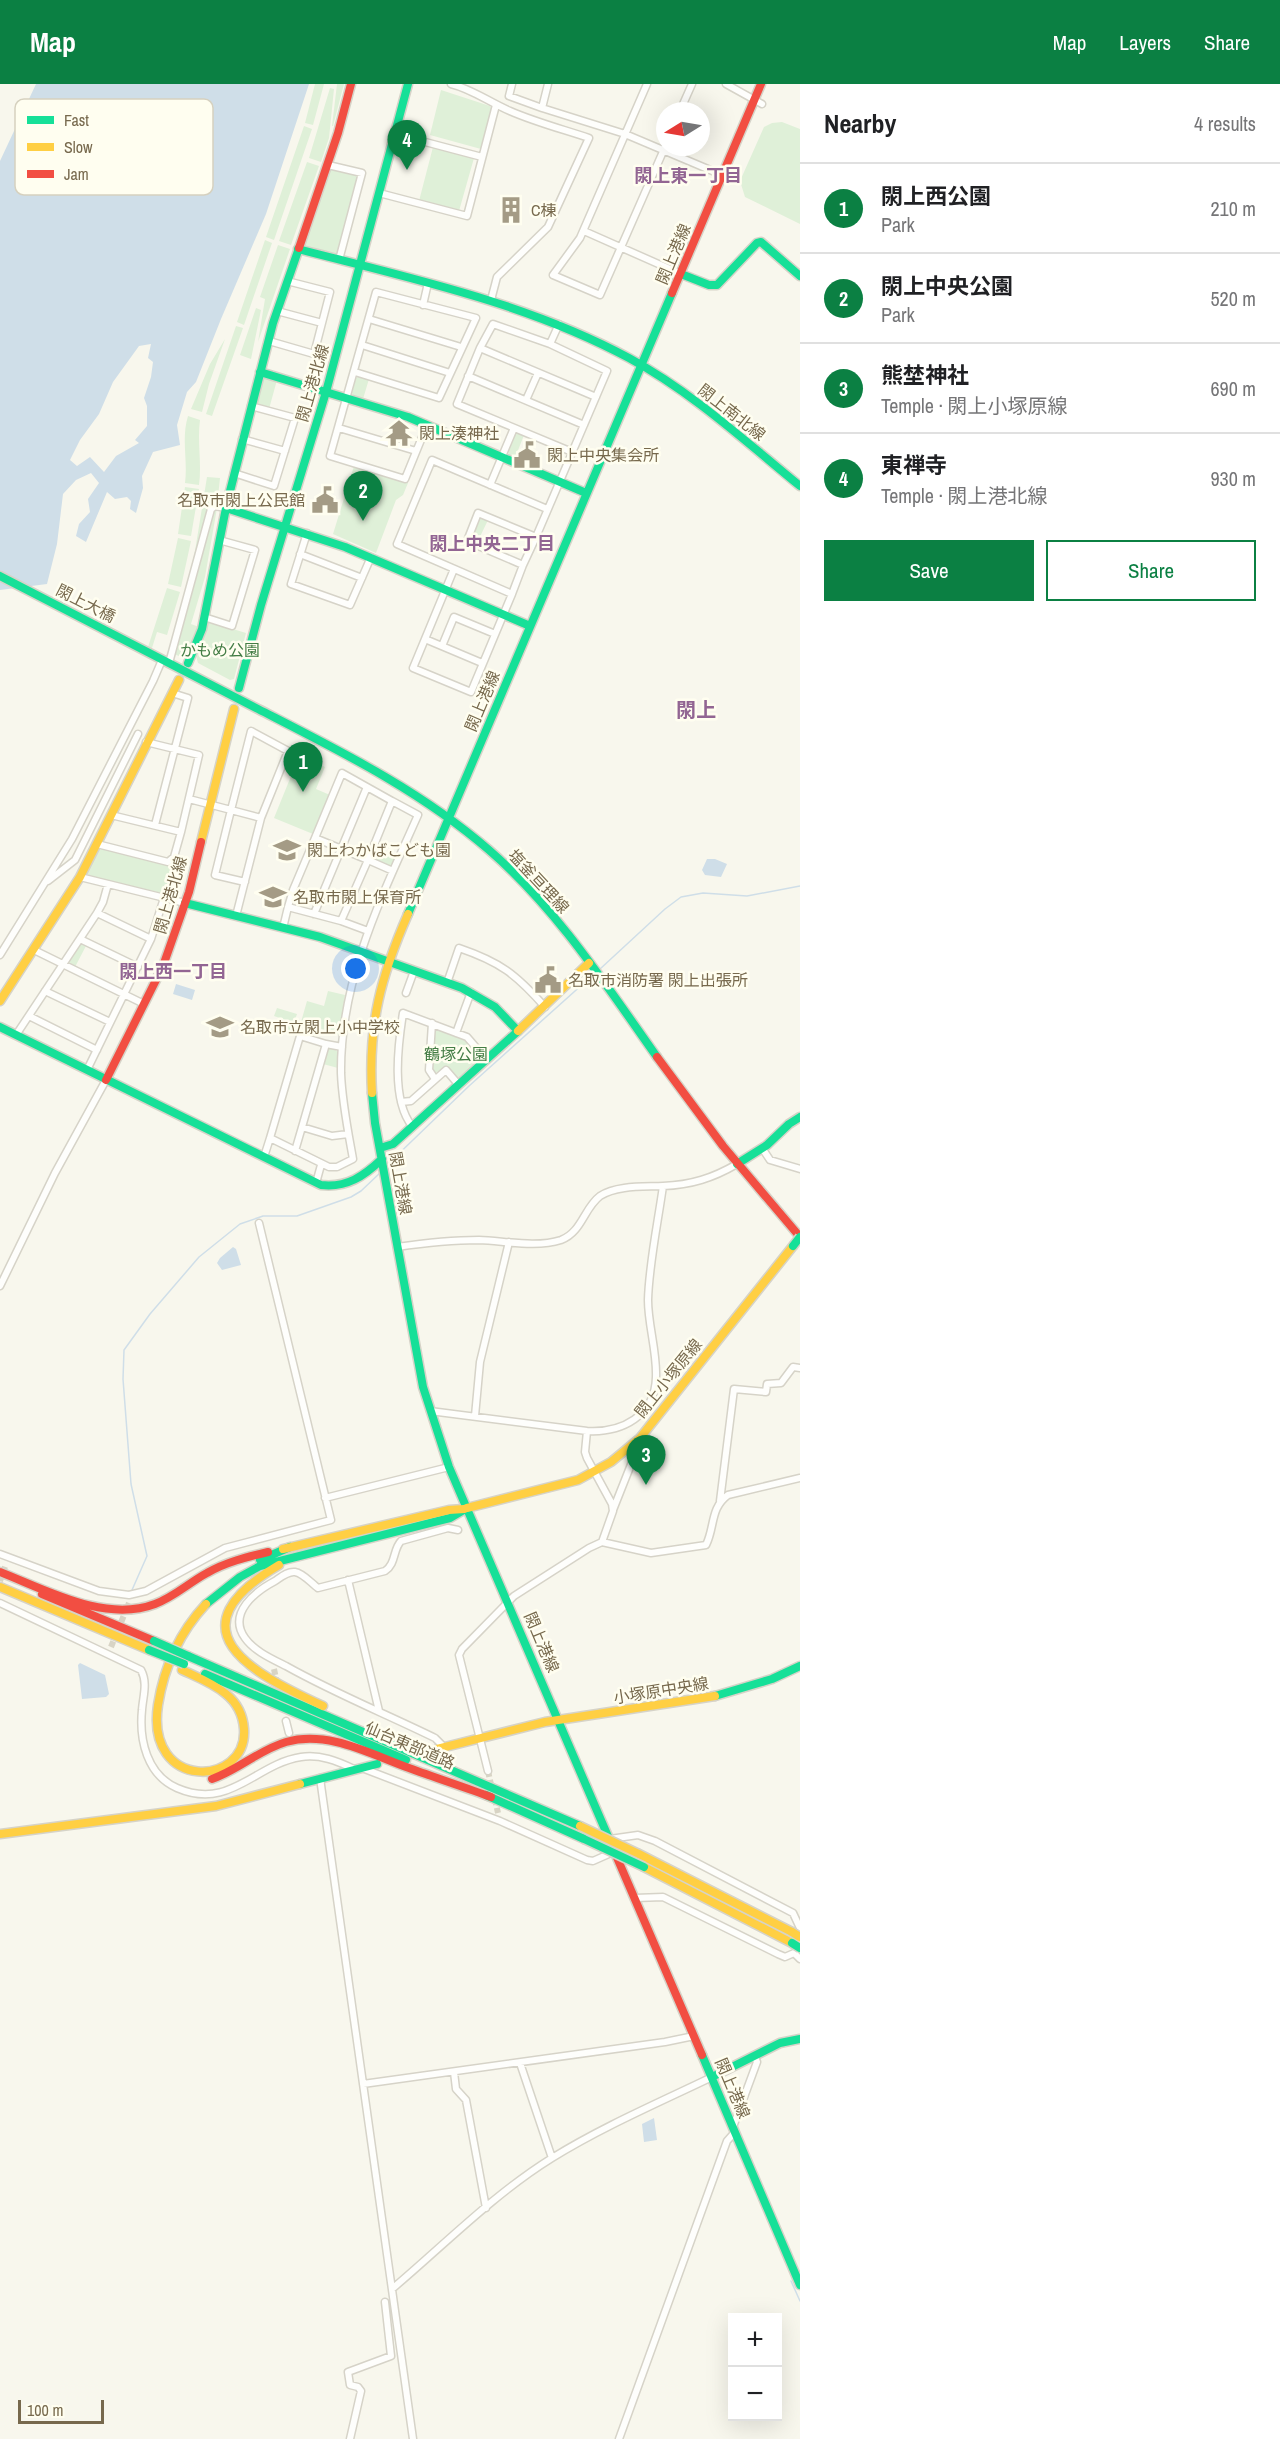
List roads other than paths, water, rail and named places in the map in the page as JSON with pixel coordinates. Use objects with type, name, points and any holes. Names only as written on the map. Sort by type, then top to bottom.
[{"type":"main road","points":[[188,663],[199,638],[234,473],[268,341],[328,165],[351,84]]},
{"type":"main road","name":"閖上港北線","points":[[239,688],[261,605],[326,392],[408,84]]},
{"type":"main road","name":"閖上港線","points":[[761,85],[758,103],[722,175],[388,962],[376,1001],[370,1054],[372,1101],[418,1361],[430,1411],[449,1467],[800,2285]]},
{"type":"main road","points":[[681,274],[711,285],[722,283],[757,243],[761,242],[800,276]]},
{"type":"main road","name":"閖上南北線","points":[[298,249],[491,300],[559,324],[642,366],[704,408],[800,486]]},
{"type":"main road","points":[[260,372],[427,424],[586,493]]},
{"type":"main road","points":[[226,508],[307,533],[371,557],[530,626]]},
{"type":"main road","name":"閖上大橋","points":[[0,576],[163,660]]},
{"type":"main road","name":"塩釜亘理線","points":[[163,660],[393,781],[448,818],[506,866],[549,913],[594,969],[681,1092],[737,1164],[800,1237]]},
{"type":"main road","points":[[0,1001],[80,877],[179,680]]},
{"type":"main road","name":"閖上港北線","points":[[106,1080],[175,936],[234,709]]},
{"type":"main road","points":[[185,903],[283,928],[360,951],[471,992],[495,1007],[518,1031]]},
{"type":"main road","points":[[380,1148],[391,1145],[545,1007],[594,969]]},
{"type":"main road","points":[[0,1027],[316,1183],[329,1186],[355,1181],[383,1165]]},
{"type":"main road","points":[[737,1164],[762,1148],[800,1117]]},
{"type":"main road","name":"閖上小塚原線","points":[[467,1508],[560,1486],[595,1473],[627,1450],[640,1438],[800,1237]]},
{"type":"main road","points":[[0,1574],[94,1606],[129,1611],[157,1603],[226,1563],[449,1510],[467,1508]]},
{"type":"main road","points":[[185,1663],[234,1701],[242,1715],[244,1731],[241,1747],[233,1760],[216,1771],[201,1773],[186,1770],[172,1761],[162,1747],[157,1710],[166,1668],[185,1628],[214,1595],[244,1573],[268,1563],[450,1518],[467,1508]]},
{"type":"main road","points":[[290,1547],[222,1581],[194,1607],[177,1629],[160,1665],[152,1700],[153,1737],[162,1759],[173,1770],[187,1778],[211,1779],[226,1774],[278,1745],[297,1740],[320,1739],[346,1744],[491,1797]]},
{"type":"main road","points":[[293,1558],[253,1581],[232,1601],[226,1617],[226,1633],[228,1641],[238,1656],[257,1671],[293,1691],[475,1779]]},
{"type":"main road","name":"仙台東部道路","points":[[0,1574],[154,1641],[185,1663],[491,1797],[644,1867],[795,1948]]},
{"type":"main road","name":"仙台東部道路","points":[[0,1587],[148,1652],[185,1663],[475,1779],[580,1826],[798,1931]]},
{"type":"main road","name":"小塚原中央線","points":[[440,1748],[558,1719],[688,1703],[724,1695],[800,1666]]},
{"type":"main road","points":[[0,1834],[216,1806],[377,1764]]},
{"type":"main road","points":[[712,2077],[780,2043],[800,2038]]},
{"type":"street","points":[[451,84],[468,88],[496,105],[520,115],[589,138],[548,227],[497,277],[491,300]]},
{"type":"street","points":[[512,84],[509,96],[656,146]]},
{"type":"street","points":[[542,108],[548,84]]},
{"type":"street","points":[[647,84],[584,231],[554,275],[600,295],[661,156]]},
{"type":"street","points":[[684,102],[692,84]]},
{"type":"street","points":[[726,84],[758,103]]},
{"type":"street","points":[[380,193],[467,216],[496,105]]},
{"type":"street","points":[[395,134],[482,157]]},
{"type":"street","points":[[680,156],[722,175]]},
{"type":"street","points":[[328,165],[362,172],[339,260]]},
{"type":"street","points":[[584,231],[681,274]]},
{"type":"street","points":[[268,341],[314,354],[330,292],[287,281]]},
{"type":"street","points":[[423,305],[428,283]]},
{"type":"street","points":[[355,372],[439,398],[476,318],[376,292],[330,456],[405,479],[427,424]]},
{"type":"street","points":[[277,311],[322,323]]},
{"type":"street","points":[[369,319],[461,347]]},
{"type":"street","points":[[454,569],[413,668],[471,692],[607,371],[550,344],[494,324],[480,348],[457,404],[572,452]]},
{"type":"street","points":[[550,344],[559,324]]},
{"type":"street","points":[[362,345],[450,373]]},
{"type":"street","points":[[480,348],[596,397]]},
{"type":"street","points":[[526,400],[538,373]]},
{"type":"street","points":[[468,376],[584,425]]},
{"type":"street","points":[[234,473],[274,486],[295,418],[251,406]]},
{"type":"street","points":[[339,428],[416,451]]},
{"type":"street","points":[[490,485],[514,428]]},
{"type":"street","points":[[242,439],[285,451]]},
{"type":"street","points":[[512,594],[397,544],[401,534],[432,460],[547,509]]},
{"type":"street","points":[[0,955],[72,839],[163,660],[209,523],[211,509],[215,506],[226,508]]},
{"type":"street","points":[[524,566],[467,541],[478,513],[536,537]]},
{"type":"street","points":[[307,533],[291,584],[350,605],[371,557]]},
{"type":"street","points":[[204,617],[232,626],[255,550],[219,540]]},
{"type":"street","points":[[300,554],[362,578]]},
{"type":"street","points":[[442,646],[454,617],[495,634]]},
{"type":"street","points":[[425,639],[482,663]]},
{"type":"street","points":[[155,825],[188,698],[172,693]]},
{"type":"street","points":[[236,916],[245,882],[261,818],[288,751],[250,731],[215,875],[245,882]]},
{"type":"street","points":[[43,885],[75,860],[138,734]]},
{"type":"street","points":[[97,844],[168,862],[174,857],[199,755],[146,742]]},
{"type":"street","points":[[270,1138],[321,1165],[337,1167],[353,1160],[343,1104],[342,1047],[348,998],[360,951],[418,815],[342,773],[293,890],[283,928]]},
{"type":"street","points":[[314,914],[368,787]]},
{"type":"street","points":[[189,799],[261,818]]},
{"type":"street","points":[[341,921],[392,801]]},
{"type":"street","points":[[111,815],[181,832]]},
{"type":"street","points":[[315,838],[393,871]]},
{"type":"street","points":[[80,877],[185,903]]},
{"type":"street","points":[[16,1035],[97,913],[108,884]]},
{"type":"street","points":[[87,1070],[151,939],[164,898]]},
{"type":"street","points":[[288,907],[341,921],[368,931]]},
{"type":"street","points":[[97,913],[151,939]]},
{"type":"street","points":[[80,939],[138,967]]},
{"type":"street","points":[[447,983],[459,948],[488,958],[508,970],[545,1007]]},
{"type":"street","points":[[34,950],[144,1004]]},
{"type":"street","points":[[406,993],[414,971]]},
{"type":"street","points":[[45,991],[110,1022]]},
{"type":"street","points":[[456,1033],[471,992]]},
{"type":"street","points":[[412,1126],[404,1116],[401,1102],[398,1061],[403,1013],[467,1037],[486,1059]]},
{"type":"street","points":[[29,1016],[97,1050]]},
{"type":"street","points":[[432,1023],[429,1070],[435,1079]]},
{"type":"street","points":[[264,1157],[300,1036],[342,1047]]},
{"type":"street","points":[[295,1151],[326,1044]]},
{"type":"street","points":[[401,1102],[411,1101],[446,1070],[458,1084]]},
{"type":"street","points":[[0,1286],[55,1173],[106,1080]]},
{"type":"street","points":[[302,1127],[332,1136],[348,1134]]},
{"type":"street","points":[[762,1148],[771,1160],[800,1169]]},
{"type":"street","points":[[397,1247],[449,1240],[542,1243],[562,1239],[577,1228],[596,1200],[605,1194],[620,1189],[700,1182],[737,1164]]},
{"type":"street","points":[[316,1183],[321,1165]]},
{"type":"street","points":[[430,1411],[587,1431],[611,1431],[634,1421],[650,1404],[655,1389],[656,1376],[648,1300],[663,1186]]},
{"type":"street","points":[[0,1554],[8,1561],[99,1591],[120,1595],[133,1594],[146,1591],[225,1548],[331,1520],[259,1223]]},
{"type":"street","points":[[475,1416],[480,1362],[509,1242]]},
{"type":"street","points":[[720,1501],[734,1389],[766,1392],[767,1384],[781,1383],[793,1367],[800,1368]]},
{"type":"street","points":[[587,1431],[585,1452],[612,1504],[613,1511]]},
{"type":"street","points":[[602,1542],[634,1457]]},
{"type":"street","points":[[325,1498],[449,1467]]},
{"type":"street","points":[[488,1771],[459,1655],[462,1648],[509,1603],[523,1590],[602,1542],[651,1553],[706,1545],[710,1538],[715,1509],[728,1495],[800,1478]]},
{"type":"street","points":[[440,1748],[435,1738],[339,1694],[251,1645],[241,1629],[240,1621],[246,1603],[257,1591],[294,1572],[318,1588],[389,1568],[398,1544],[406,1539],[448,1528],[458,1530]]},
{"type":"street","points":[[348,1580],[379,1711]]},
{"type":"street","points":[[129,1603],[133,1594]]},
{"type":"street","points":[[0,1603],[141,1670],[145,1687],[141,1722],[146,1752],[160,1775],[176,1787],[196,1794],[209,1795],[230,1790],[294,1758],[303,1756],[328,1758],[500,1821],[587,1860],[601,1858],[614,1851]]},
{"type":"street","points":[[109,1656],[111,1647]]},
{"type":"street","points":[[272,1658],[274,1669]]},
{"type":"street","points":[[286,1721],[289,1733]]},
{"type":"street","points":[[292,1750],[294,1758]]},
{"type":"street","points":[[320,1778],[413,2439]]},
{"type":"street","points":[[498,1813],[500,1821]]},
{"type":"street","points":[[609,1839],[638,1835],[655,1841],[793,1913],[798,1931],[795,1948],[800,1959]]},
{"type":"street","points":[[635,1898],[663,1897],[785,1957],[795,1948]]},
{"type":"street","points":[[363,2084],[694,2036]]},
{"type":"street","points":[[619,2439],[727,2141],[734,2129],[757,2062],[755,2057]]},
{"type":"street","points":[[520,2063],[552,2158]]},
{"type":"street","points":[[454,2072],[456,2089],[466,2100],[486,2208]]},
{"type":"street","points":[[392,2289],[486,2208],[552,2158],[656,2103],[712,2077]]},
{"type":"street","points":[[350,2439],[361,2391],[358,2387],[350,2385],[348,2372],[392,2356],[385,2302]]},
{"type":"waterway","points":[[600,969],[681,897],[703,893],[747,896],[800,886]]},
{"type":"waterway","points":[[386,1166],[469,1086],[594,974]]},
{"type":"waterway","points":[[132,1590],[147,1556],[131,1484],[123,1379],[124,1350],[150,1314],[199,1257],[240,1224],[263,1216],[297,1216],[351,1197],[381,1172]]},
{"type":"waterway","points":[[791,2281],[800,2301]]},
{"type":"tunnel","points":[[0,1581],[6,1564]]},
{"type":"tunnel","points":[[111,1647],[129,1603]]},
{"type":"tunnel","points":[[274,1669],[277,1683]]},
{"type":"tunnel","points":[[414,1754],[437,1749]]},
{"type":"tunnel","points":[[488,1771],[492,1789]]},
{"type":"tunnel","points":[[495,1799],[498,1813]]},
{"type":"place","name":"東禅寺","points":[[407,170]]},
{"type":"place","name":"C棟","points":[[511,210]]},
{"type":"place","name":"閖上湊神社","points":[[399,433]]},
{"type":"place","name":"閖上中央集会所","points":[[527,455]]},
{"type":"place","name":"名取市閖上公民館","points":[[325,500]]},
{"type":"place","name":"閖上中央公園","points":[[363,521]]},
{"type":"place","name":"閖上西公園","points":[[303,792]]},
{"type":"place","name":"閖上わかばこども園","points":[[287,850]]},
{"type":"place","name":"名取市閖上保育所","points":[[273,897]]},
{"type":"place","name":"名取市消防署 閖上出張所","points":[[548,980]]},
{"type":"place","name":"名取市立閖上小中学校","points":[[220,1027]]},
{"type":"place","name":"熊埜神社","points":[[646,1485]]},
{"type":"district","name":"閖上東一丁目","points":[[688,176]]},
{"type":"district","name":"閖上中央二丁目","points":[[492,544]]},
{"type":"district","name":"閖上","points":[[696,710]]},
{"type":"district","name":"閖上西一丁目","points":[[173,972]]},
{"type":"park label","name":"かもめ公園","points":[[220,650]]},
{"type":"park label","name":"鶴塚公園","points":[[456,1054]]}]
